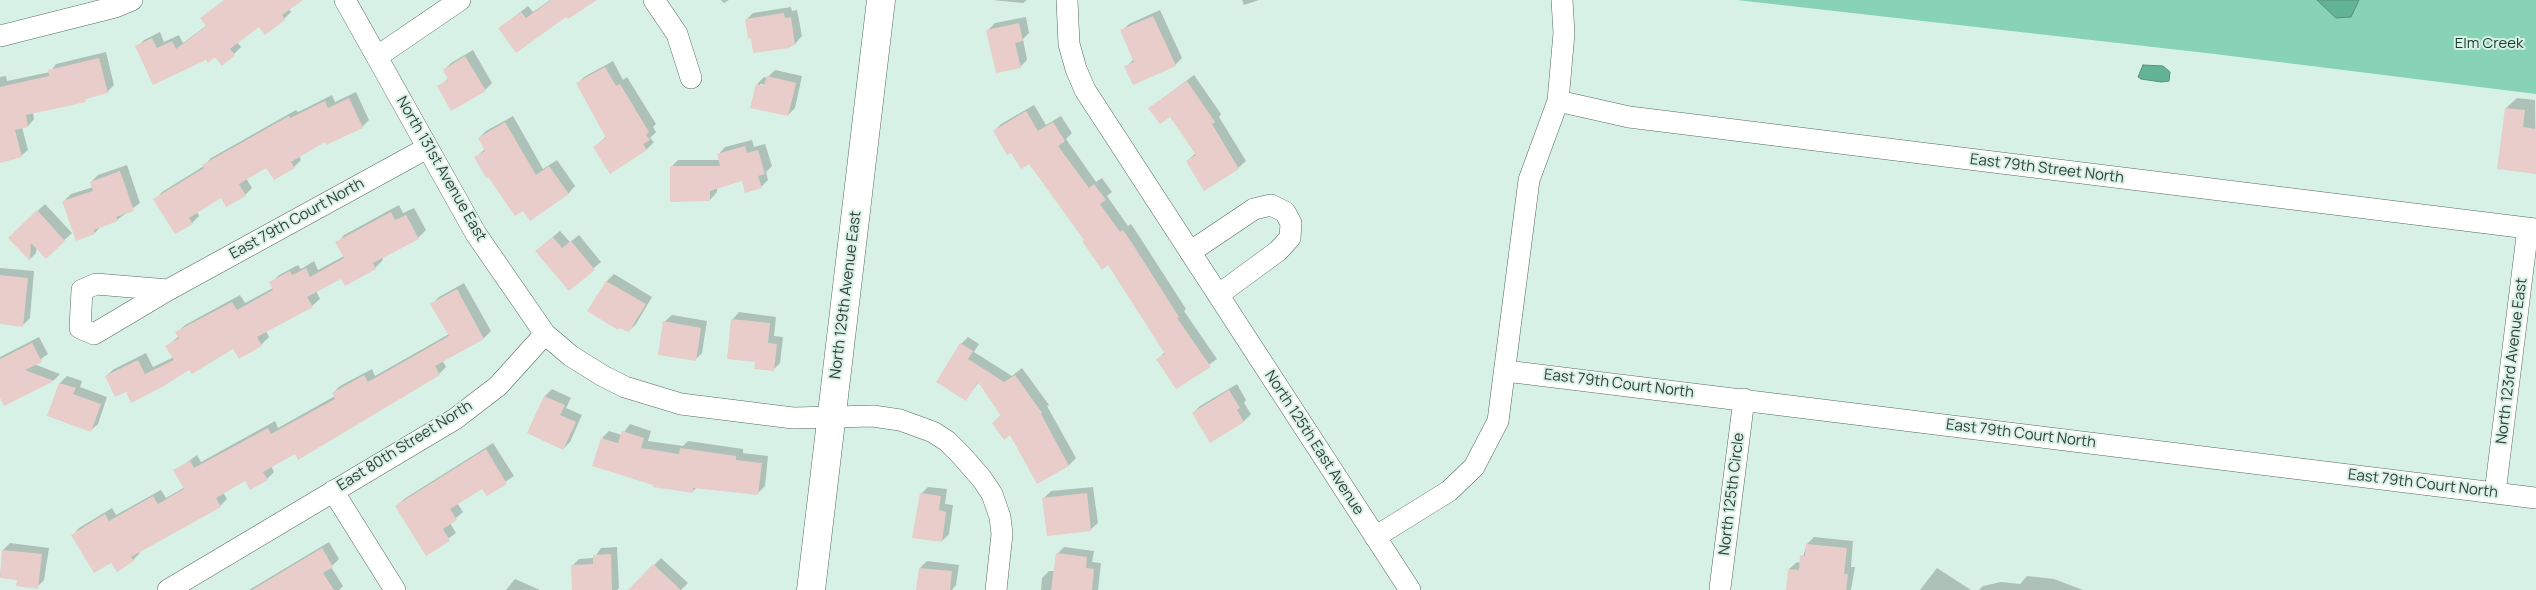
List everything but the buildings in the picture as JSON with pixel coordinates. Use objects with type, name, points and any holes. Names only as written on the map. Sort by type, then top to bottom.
[{"type":"main road","name":"North 129th Avenue East","points":[[811,590],[881,0]]},
{"type":"street","points":[[0,36],[115,7],[132,0]]},
{"type":"street","name":"North 131st Avenue East","points":[[345,0],[476,234],[545,334]]},
{"type":"street","points":[[378,56],[460,0]]},
{"type":"street","points":[[654,0],[677,34],[691,78]]},
{"type":"street","name":"North 125th East Avenue","points":[[1067,0],[1070,44],[1076,69],[1085,90],[1410,590]]},
{"type":"street","points":[[1375,537],[1449,491],[1474,467],[1498,421],[1506,371],[1529,180],[1558,101],[1564,33],[1562,0]]},
{"type":"street","name":"East 79th Street North","points":[[1558,101],[1630,117],[2532,229]]},
{"type":"street","name":"East 79th Court North","points":[[168,290],[427,148]]},
{"type":"street","points":[[1190,252],[1254,209],[1272,205],[1285,212],[1291,223],[1290,238],[1278,251],[1218,295]]},
{"type":"street","name":"North 123rd Avenue East","points":[[2496,493],[2532,229]]},
{"type":"street","points":[[545,334],[571,356],[603,376],[658,398],[681,404],[785,417],[873,416],[900,420],[933,432],[962,456],[982,479],[1000,517],[1002,534],[996,590]]},
{"type":"street","name":"East 80th Street North","points":[[168,590],[455,419],[498,386],[545,334]]},
{"type":"street","name":"East 79th Court North","points":[[1506,371],[2536,498]]},
{"type":"street","name":"North 125th Circle","points":[[1720,588],[1744,399]]},
{"type":"street","points":[[333,491],[395,590]]},
{"type":"green space","name":"Elm Creek","points":[[1737,0],[2536,0],[2536,94],[2215,54]]},
{"type":"shaded area","points":[[2317,0],[2359,0],[2351,17],[2336,18]]},
{"type":"shaded area","points":[[2143,65],[2163,66],[2170,72],[2169,81],[2161,82],[2141,79],[2138,77]]}]
